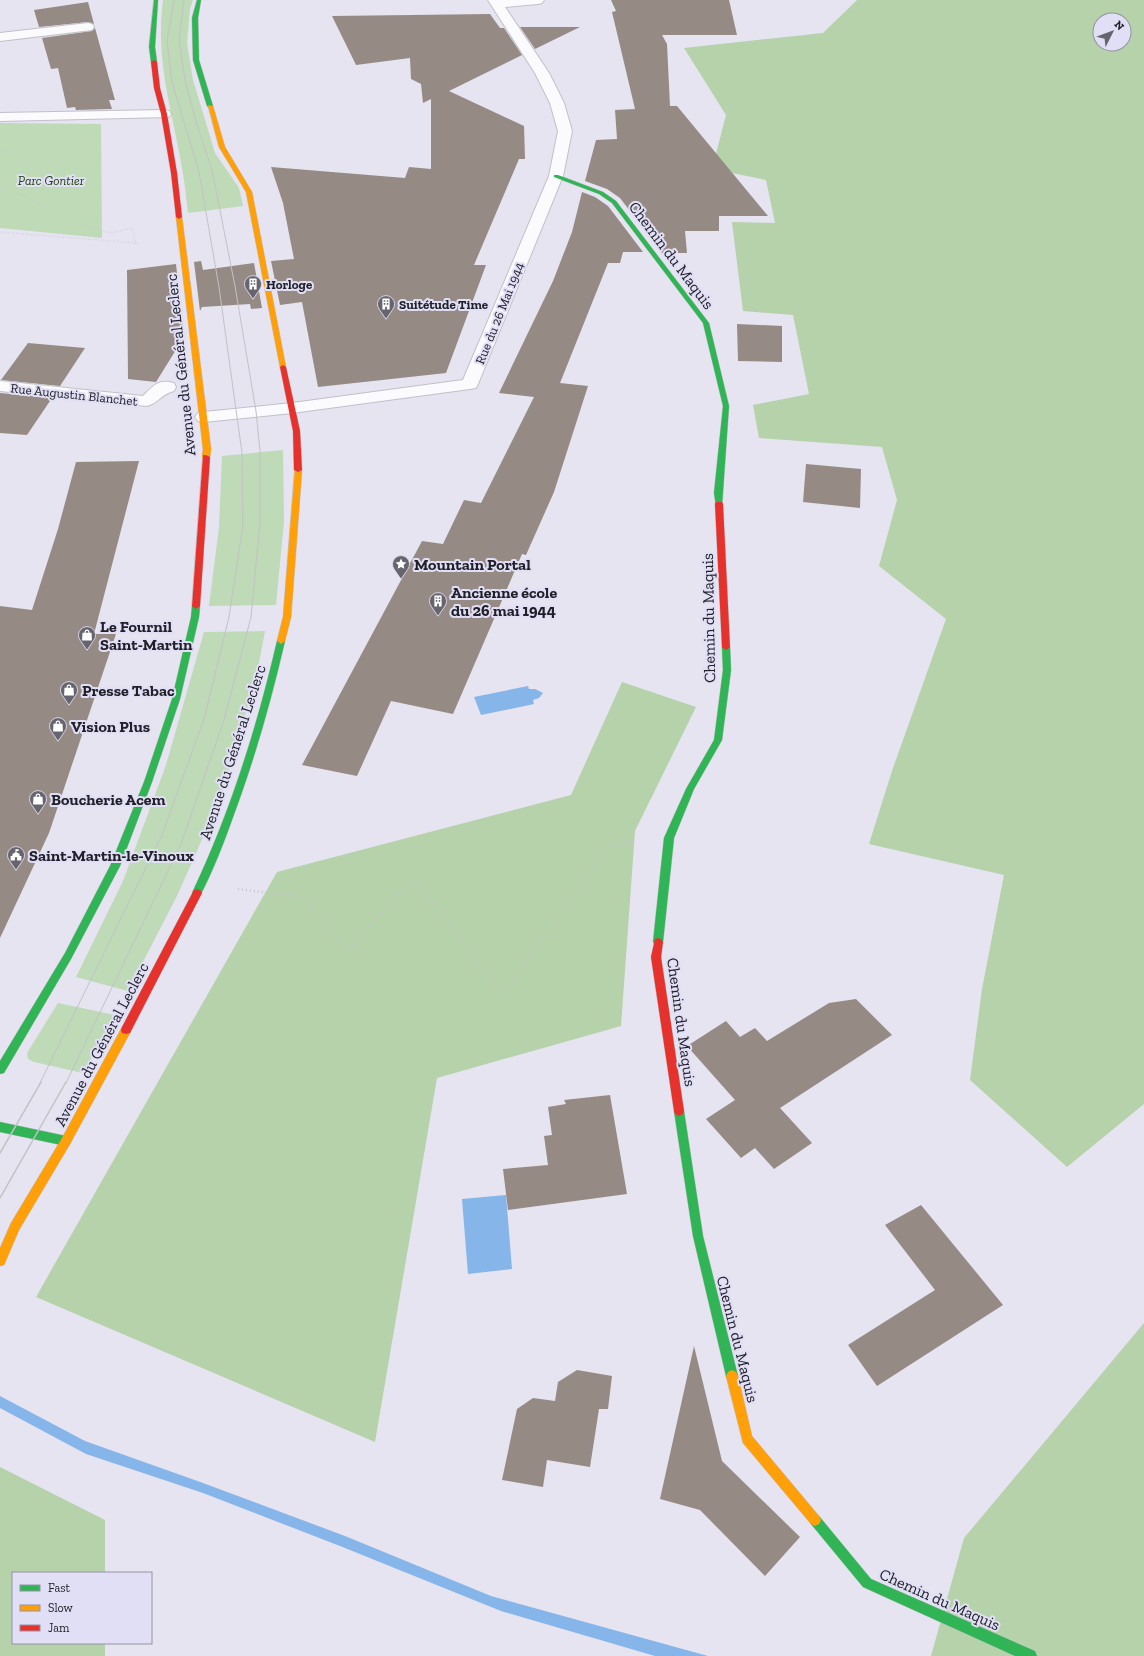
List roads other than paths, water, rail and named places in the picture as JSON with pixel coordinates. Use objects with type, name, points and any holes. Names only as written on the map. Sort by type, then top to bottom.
[{"type":"main road","name":"Avenue du Général Leclerc","points":[[0,1070],[68,956],[115,866],[148,782],[176,699],[195,618],[207,449],[174,173],[164,114],[157,88],[152,47],[156,0]]},
{"type":"main road","name":"Avenue du Général Leclerc","points":[[0,1261],[16,1227],[66,1141],[138,1008],[211,864],[245,772],[270,691],[287,617],[299,457],[292,408],[249,192],[222,147],[196,60],[195,18],[199,0]]},
{"type":"main road","name":"Chemin du Maquis","points":[[556,176],[601,193],[614,202],[706,323],[726,406],[718,493],[727,670],[718,740],[690,789],[669,838],[656,957],[698,1236],[747,1439],[867,1583],[1030,1656]]},
{"type":"main road","points":[[0,1127],[66,1141]]},
{"type":"street","points":[[495,2],[538,0]]},
{"type":"street","name":"Rue du 26 Mai 1944","points":[[204,417],[292,408],[470,384],[556,176],[565,130],[557,103],[542,73],[495,2]]},
{"type":"street","points":[[0,37],[88,27]]},
{"type":"street","points":[[0,117],[164,114]]},
{"type":"street","name":"Rue Augustin Blanchet","points":[[0,386],[146,401],[162,386],[168,387]]},
{"type":"water","points":[[528,686],[529,689],[535,689],[543,693],[539,698],[533,700],[534,704],[481,715],[474,697]]},
{"type":"water","points":[[506,1195],[512,1269],[468,1274],[462,1199]]},
{"type":"water","points":[[0,1396],[85,1441],[345,1536],[491,1596],[708,1656],[655,1656],[501,1611],[203,1493],[86,1454],[0,1408]]},
{"type":"tram line","points":[[40,1083],[162,835],[204,719],[229,617],[243,525],[242,453],[219,287],[199,172],[172,82],[167,41],[174,0]]},
{"type":"tram line","points":[[66,1083],[181,844],[224,720],[251,617],[260,523],[260,451],[256,411],[235,286],[212,170],[197,125],[185,80],[179,40],[184,0]]},
{"type":"tram line","points":[[0,1153],[41,1082]]},
{"type":"tram line","points":[[0,1198],[66,1082]]},
{"type":"place","name":"Horloge","points":[[253,299]]},
{"type":"place","name":"Suitétude Time","points":[[386,319]]},
{"type":"place","name":"Mountain Portal","points":[[401,579]]},
{"type":"place","name":"Ancienne école du 26 mai 1944","points":[[438,616]]},
{"type":"place","name":"Le Fournil Saint-Martin","points":[[87,650]]},
{"type":"place","name":"Presse Tabac","points":[[69,705]]},
{"type":"place","name":"Vision Plus","points":[[58,741]]},
{"type":"place","name":"Boucherie Acem","points":[[38,814]]},
{"type":"place","name":"Saint-Martin-le-Vinoux","points":[[16,870]]},
{"type":"park label","name":"Parc Gontier","points":[[51,180]]}]
